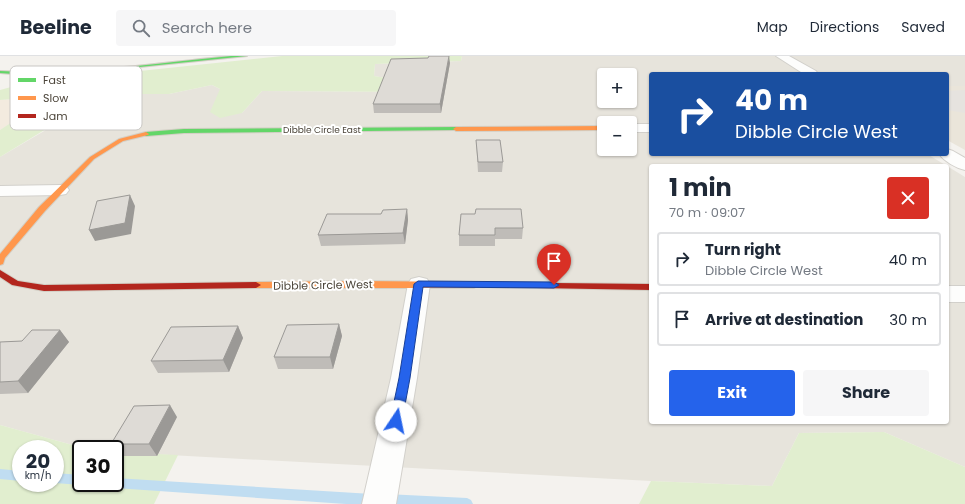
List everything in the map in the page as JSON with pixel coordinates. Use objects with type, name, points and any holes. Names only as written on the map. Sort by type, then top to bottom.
[{"type":"main road","points":[[142,66],[245,56]]},
{"type":"main road","points":[[0,67],[28,64]]},
{"type":"main road","points":[[0,72],[10,73]]},
{"type":"main road","points":[[2,82],[10,80]]},
{"type":"main road","name":"Dibble Circle East","points":[[60,190],[104,148],[122,140],[155,132],[242,130],[597,128]]},
{"type":"main road","points":[[0,262],[1,258],[18,235],[60,190]]},
{"type":"main road","name":"Dibble Circle West","points":[[0,273],[5,279],[20,285],[44,288],[418,284],[649,287]]},
{"type":"street","points":[[781,56],[809,72]]},
{"type":"street","points":[[637,128],[649,128]]},
{"type":"street","points":[[949,156],[965,165]]},
{"type":"street","points":[[0,191],[60,190]]},
{"type":"street","points":[[379,504],[404,378],[418,284]]},
{"type":"street","points":[[949,294],[965,294]]},
{"type":"shaded area","points":[[462,56],[965,56],[965,86],[949,86],[949,72],[649,72],[649,156],[930,156],[944,164],[649,164],[649,424],[949,424],[949,167],[965,177],[965,467],[884,432],[799,433],[772,486],[651,481],[124,452],[124,440],[72,440],[72,445],[64,443],[64,440],[54,440],[0,425],[0,157],[46,130],[142,130],[142,94],[169,94],[212,85],[220,89],[242,113],[262,91],[414,92],[434,86],[374,76],[375,64],[461,61]]},
{"type":"shaded area","points":[[949,86],[965,86],[965,150],[949,141]]},
{"type":"shaded area","points":[[965,90],[965,113],[949,110],[949,91]]},
{"type":"shaded area","points":[[10,99],[10,123],[0,130],[0,100]]},
{"type":"green space","points":[[282,56],[462,56],[461,61],[375,64],[374,76],[436,86],[414,92],[262,91],[242,113],[220,118],[210,112],[220,89],[212,85],[169,94],[142,94],[142,71]]},
{"type":"green space","points":[[10,87],[10,99],[0,100],[0,90]]},
{"type":"green space","points":[[10,123],[10,130],[44,130],[0,157],[0,130]]},
{"type":"green space","points":[[0,425],[54,440],[12,440],[12,492],[64,492],[64,443],[72,445],[72,492],[124,492],[124,452],[178,455],[154,504],[0,504]]},
{"type":"green space","points":[[884,432],[965,467],[965,504],[639,504],[651,481],[772,486],[799,433]]},
{"type":"building","points":[[429,56],[449,56],[440,104],[373,104],[391,59],[428,58]]},
{"type":"building","points":[[476,140],[500,140],[503,162],[478,162]]},
{"type":"building","points":[[130,195],[125,223],[89,230],[97,201]]},
{"type":"building","points":[[407,209],[403,233],[318,235],[327,214],[381,214],[383,210]]},
{"type":"building","points":[[476,209],[521,209],[523,228],[495,228],[495,235],[459,235],[461,214],[475,214]]},
{"type":"building","points":[[339,324],[330,357],[274,357],[287,325]]},
{"type":"building","points":[[238,326],[223,360],[151,361],[171,327]]},
{"type":"building","points":[[32,330],[60,330],[18,381],[0,382],[0,342],[22,341]]},
{"type":"building","points":[[170,405],[149,444],[124,444],[124,440],[113,440],[134,406]]},
{"type":"waterway","points":[[0,474],[12,475]]},
{"type":"waterway","points":[[64,479],[72,479]]},
{"type":"waterway","points":[[124,484],[372,500]]},
{"type":"waterway","points":[[386,500],[467,504]]},
{"type":"traffic: fast","points":[[142,66],[245,56]]},
{"type":"traffic: fast","points":[[0,72],[10,73]]},
{"type":"traffic: fast","points":[[146,134],[184,131],[456,129]]},
{"type":"traffic: slow","points":[[456,129],[597,128]]},
{"type":"traffic: slow","points":[[0,262],[1,258],[42,209],[92,158],[121,140],[146,134]]},
{"type":"traffic: slow","points":[[256,285],[474,285]]},
{"type":"traffic: jam","points":[[0,273],[15,283],[44,288],[256,285]]},
{"type":"traffic: jam","points":[[474,285],[649,287]]},
{"type":"route","points":[[396,421],[418,284],[554,285]]}]
